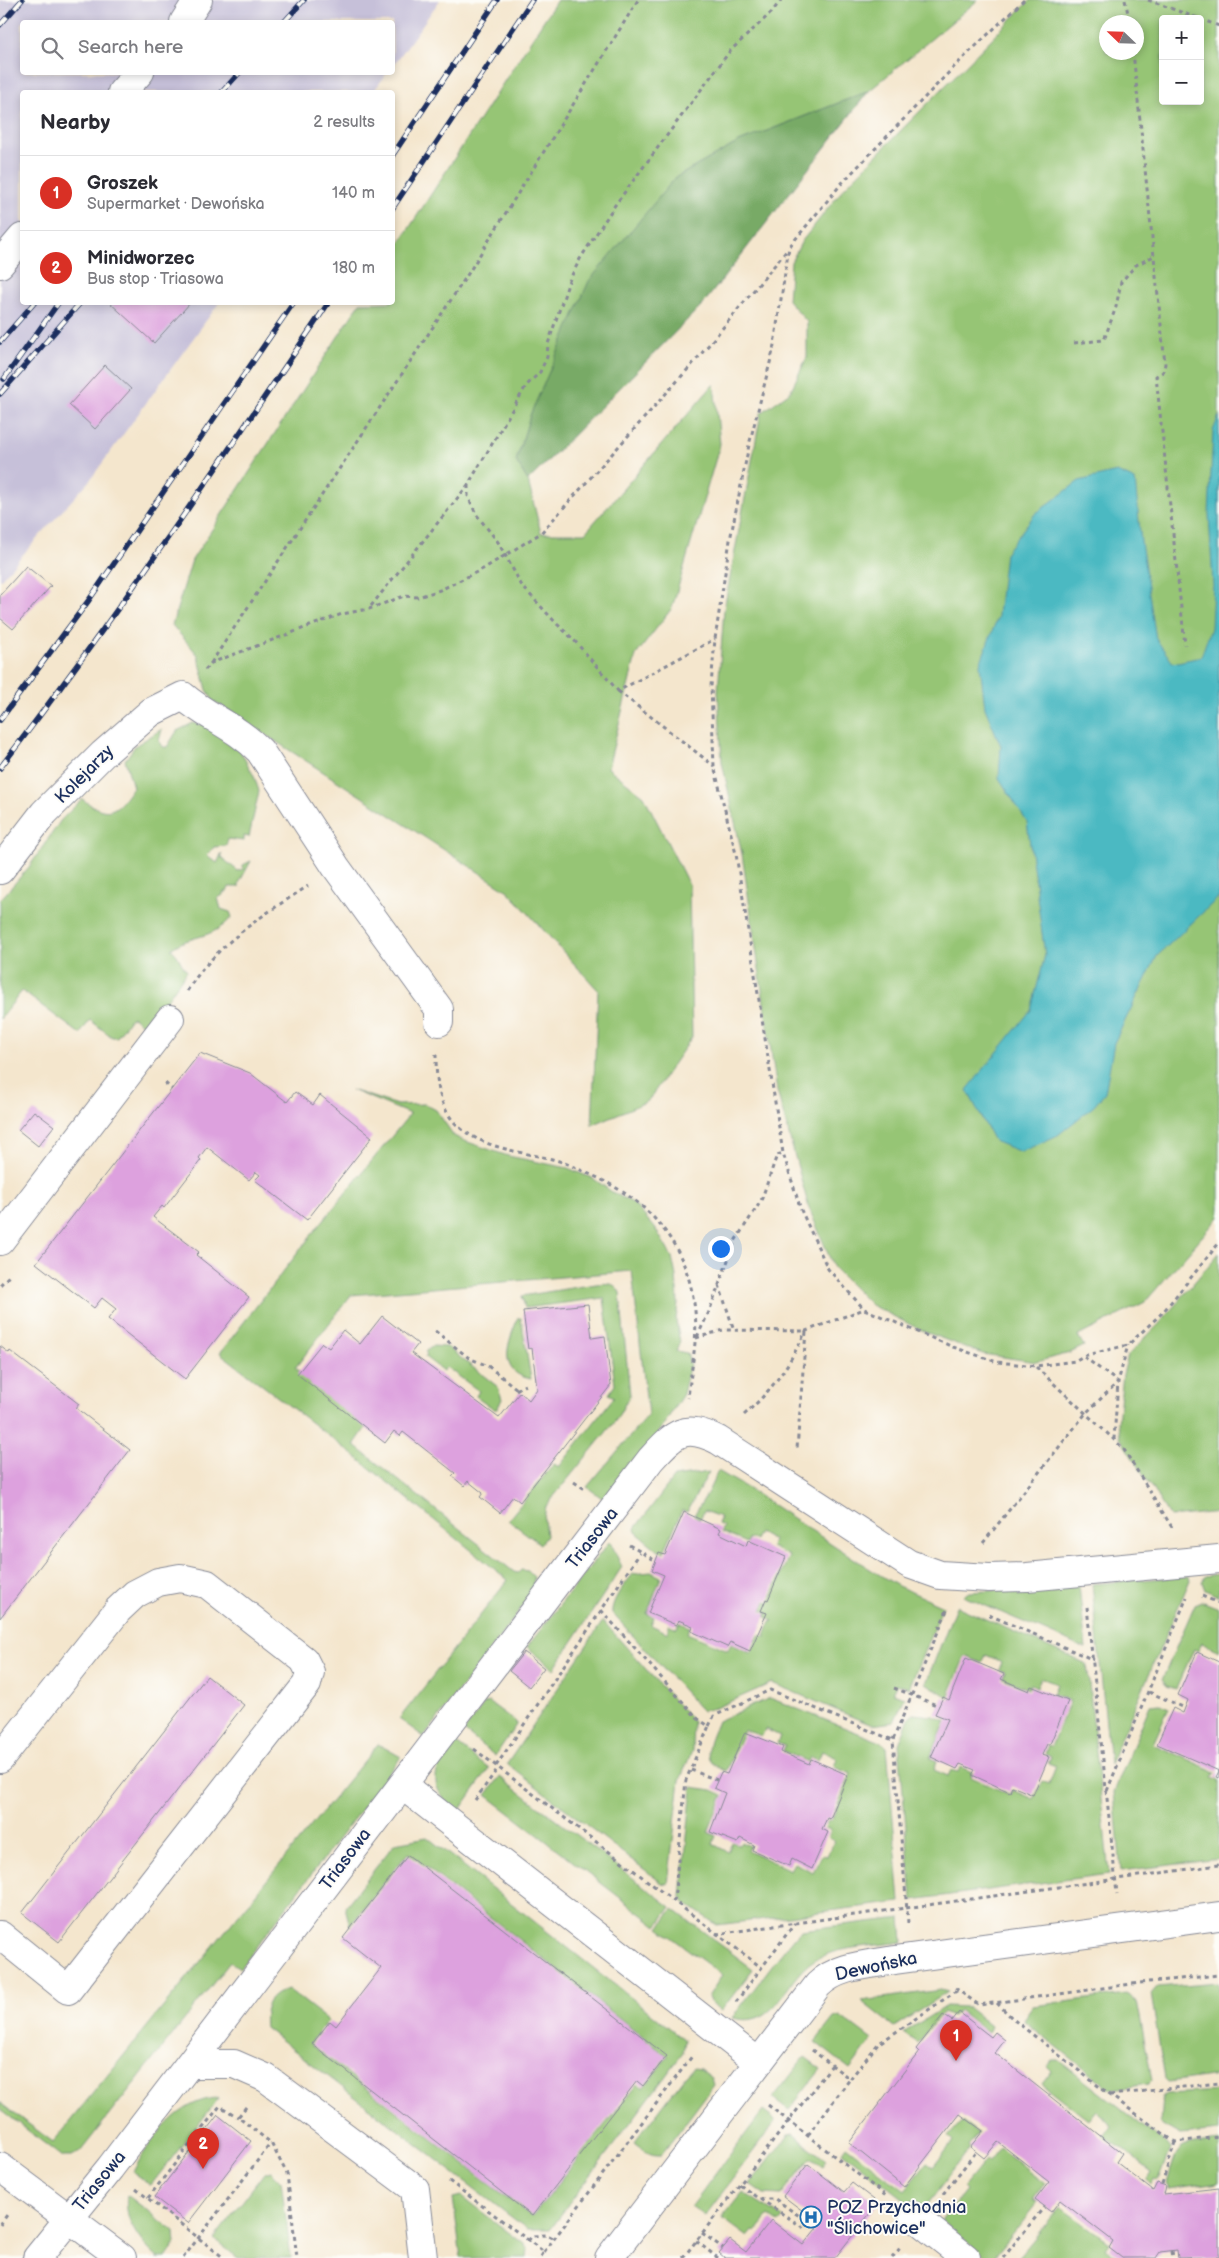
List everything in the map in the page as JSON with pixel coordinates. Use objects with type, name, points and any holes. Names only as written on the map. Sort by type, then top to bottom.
[{"type":"street","points":[[185,20],[198,0]]},
{"type":"street","points":[[124,90],[137,75]]},
{"type":"street","points":[[0,264],[20,240]]},
{"type":"street","points":[[183,696],[197,708],[224,722],[250,740],[260,751],[336,867],[439,1009],[439,1022]]},
{"type":"street","name":"Kolejarzy","points":[[0,870],[44,813],[103,754],[151,712],[183,696]]},
{"type":"street","points":[[0,1240],[170,1019]]},
{"type":"street","points":[[685,1431],[696,1431],[718,1440],[909,1564],[940,1575],[964,1578],[1027,1577],[1207,1560]]},
{"type":"street","name":"Triasowa","points":[[37,2258],[110,2168],[190,2064],[651,1459],[673,1436],[685,1431]]},
{"type":"street","points":[[0,1759],[118,1610],[135,1594],[158,1582],[180,1578],[207,1584],[304,1660],[310,1672],[307,1684],[68,1990],[0,1936]]},
{"type":"street","points":[[402,1785],[758,2062]]},
{"type":"street","name":"Dewońska","points":[[609,2258],[818,1984],[829,1974],[909,1958],[1219,1916]]},
{"type":"street","points":[[190,2064],[234,2064],[266,2078],[415,2189],[423,2258]]},
{"type":"street","points":[[0,2168],[122,2258]]},
{"type":"street","points":[[913,2216],[966,2258]]},
{"type":"path","points":[[183,696],[211,663],[466,277],[638,0]]},
{"type":"path","points":[[369,609],[468,484],[526,386],[540,372],[547,357],[548,344],[569,281],[595,234],[658,144],[684,114],[730,51],[772,12],[782,0]]},
{"type":"path","points":[[211,663],[333,617],[369,609],[404,596],[418,596],[440,590],[507,555],[540,533],[697,359],[842,183],[956,65],[1024,0]]},
{"type":"path","points":[[1126,0],[1129,15]]},
{"type":"path","points":[[1148,0],[1189,15]]},
{"type":"path","points":[[1204,20],[1219,26]]},
{"type":"path","points":[[1134,60],[1166,364],[1163,372],[1156,376],[1185,645]]},
{"type":"path","points":[[789,247],[773,351],[749,445],[730,540],[715,639],[711,686],[714,766],[736,854],[783,1153],[801,1210],[828,1269],[864,1309],[953,1347],[997,1362],[1036,1366],[1076,1361],[1083,1356],[1128,1345],[1163,1312],[1219,1243]]},
{"type":"path","points":[[1074,343],[1104,340],[1116,307],[1121,282],[1136,265],[1154,256]]},
{"type":"path","points":[[468,484],[468,496],[476,514],[507,555],[514,573],[522,586],[573,639],[618,690],[714,766]]},
{"type":"path","points":[[618,690],[715,639]]},
{"type":"path","points":[[170,1019],[193,982],[223,948],[245,927],[336,867]]},
{"type":"path","points":[[439,1022],[436,1045],[440,1098],[448,1114],[456,1124],[468,1134],[487,1142],[562,1162],[600,1178],[630,1195],[646,1208],[672,1238],[680,1255],[692,1293],[696,1338],[685,1431]]},
{"type":"path","points":[[696,1338],[719,1285],[735,1241],[761,1202],[777,1155],[783,1153]]},
{"type":"path","points":[[0,1285],[11,1274]]},
{"type":"path","points":[[719,1285],[734,1330]]},
{"type":"path","points":[[696,1338],[723,1330],[806,1331],[864,1309]]},
{"type":"path","points":[[435,1331],[469,1358],[488,1366],[517,1390],[525,1385]]},
{"type":"path","points":[[718,1440],[766,1395],[788,1366],[806,1331]]},
{"type":"path","points":[[786,1484],[796,1459],[806,1331]]},
{"type":"path","points":[[1114,1439],[1118,1382],[1128,1345]]},
{"type":"path","points":[[1083,1356],[1118,1382]]},
{"type":"path","points":[[1036,1366],[1123,1448],[1207,1560],[1199,1569],[1107,1791]]},
{"type":"path","points":[[979,1548],[1086,1412],[1118,1382]]},
{"type":"path","points":[[496,1766],[640,1553],[656,1561]]},
{"type":"path","points":[[1083,1572],[1094,1660],[1115,1879],[1122,1929]]},
{"type":"path","points":[[601,1610],[698,1719],[709,1726]]},
{"type":"path","points":[[909,1958],[907,1909],[893,1740],[947,1610]]},
{"type":"path","points":[[986,1613],[1094,1660]]},
{"type":"path","points":[[894,1688],[939,1706]]},
{"type":"path","points":[[674,1902],[686,1780],[714,1716],[770,1690],[893,1740]]},
{"type":"path","points":[[1149,1692],[1185,1708]]},
{"type":"path","points":[[473,1803],[498,1768],[762,1968]]},
{"type":"path","points":[[691,1770],[717,1780]]},
{"type":"path","points":[[716,1934],[1219,1865]]},
{"type":"path","points":[[733,2008],[796,1923]]},
{"type":"path","points":[[953,1986],[979,2005],[1140,1983],[1219,1975]]},
{"type":"path","points":[[808,2135],[878,2044],[958,1990]]},
{"type":"path","points":[[997,2003],[1014,2020],[1110,2095],[1175,2142],[1219,2137]]},
{"type":"path","points":[[805,2045],[850,2079]]},
{"type":"path","points":[[540,2258],[698,2049]]},
{"type":"path","points":[[683,2258],[832,2065]]},
{"type":"path","points":[[1110,2095],[1219,2082]]},
{"type":"path","points":[[763,2102],[913,2216]]},
{"type":"path","points":[[238,2117],[248,2104]]},
{"type":"path","points":[[148,2198],[220,2106],[238,2117],[271,2143],[287,2174],[297,2258]]},
{"type":"path","points":[[1162,2184],[1175,2142]]},
{"type":"path","points":[[183,2258],[271,2143]]},
{"type":"path","points":[[947,2189],[976,2152]]},
{"type":"path","points":[[443,2176],[544,2252]]},
{"type":"path","points":[[129,2183],[224,2258]]},
{"type":"path","points":[[740,2185],[804,2228],[811,2217]]},
{"type":"path","points":[[759,2199],[775,2199],[808,2222]]},
{"type":"path","points":[[1003,2258],[1044,2207]]},
{"type":"path","points":[[702,2233],[723,2248]]},
{"type":"path","points":[[528,2240],[532,2236],[540,2235],[547,2235],[555,2239]]},
{"type":"path","points":[[696,2241],[718,2258]]},
{"type":"path","points":[[1172,2251],[1173,2258]]},
{"type":"shaded area","points":[[0,0],[440,0],[395,63],[395,20],[20,20],[20,75],[386,75],[374,90],[20,90],[20,305],[218,305],[90,480],[0,580]]},
{"type":"green space","points":[[557,0],[978,0],[869,91],[739,142],[675,178],[531,413],[516,461],[528,481],[541,533],[585,533],[714,384],[720,444],[672,608],[636,655],[608,768],[644,796],[689,885],[692,1037],[648,1101],[592,1125],[598,990],[508,891],[213,701],[207,690],[198,655],[172,625],[192,560],[359,305],[395,305],[395,250]]},
{"type":"green space","points":[[1030,0],[1219,0],[1219,1217],[1145,1302],[1078,1336],[1084,1346],[1070,1353],[1036,1362],[983,1354],[925,1332],[871,1305],[834,1268],[809,1208],[777,1091],[742,854],[722,762],[718,691],[724,609],[761,413],[790,392],[807,357],[807,322],[788,300],[791,262],[802,241],[845,187]]},
{"type":"green space","points":[[869,91],[704,303],[528,481],[516,461],[531,413],[589,281],[675,178],[739,142]]},
{"type":"green space","points":[[193,723],[205,725],[237,745],[254,776],[259,791],[249,837],[244,836],[244,841],[228,839],[226,846],[214,847],[207,855],[217,863],[222,853],[221,857],[238,871],[243,869],[243,865],[251,861],[239,883],[239,887],[229,887],[227,892],[223,892],[223,895],[218,898],[221,909],[230,912],[232,917],[216,930],[178,944],[171,949],[187,971],[147,1028],[132,1016],[117,1037],[112,1037],[90,1020],[80,1034],[22,991],[0,1019],[0,900],[29,867],[61,820],[82,799],[106,811],[117,807],[122,802],[133,787],[125,760],[135,746],[162,729],[159,741],[162,747],[167,747],[177,731]]},
{"type":"green space","points":[[351,1090],[397,1105],[425,1104],[436,1110],[454,1136],[462,1140],[508,1156],[568,1168],[594,1179],[612,1192],[633,1203],[655,1228],[672,1257],[676,1276],[678,1303],[676,1320],[680,1342],[676,1351],[687,1353],[690,1364],[683,1394],[660,1431],[606,1501],[587,1487],[648,1415],[632,1271],[351,1295],[295,1368],[367,1426],[354,1445],[514,1572],[528,1571],[534,1577],[532,1594],[424,1737],[399,1719],[508,1580],[355,1456],[220,1353],[317,1228],[410,1114]]},
{"type":"green space","points":[[1219,1253],[1219,1512],[1170,1517],[1120,1438],[1118,1423],[1123,1374],[1128,1355],[1159,1324]]},
{"type":"green space","points":[[596,1284],[613,1285],[620,1293],[630,1395],[616,1420],[546,1506],[544,1519],[546,1536],[540,1544],[508,1520],[554,1464],[559,1467],[614,1397],[609,1394],[615,1385],[604,1298],[525,1308],[522,1296]]},
{"type":"green space","points":[[518,1318],[521,1318],[531,1379],[513,1370],[509,1362],[509,1345]]},
{"type":"green space","points":[[433,1346],[447,1347],[498,1387],[502,1399],[497,1409],[494,1409],[476,1396],[479,1391],[446,1367],[443,1371],[425,1357],[427,1354],[425,1352]]},
{"type":"green space","points":[[718,1471],[898,1586],[943,1606],[909,1688],[897,1684],[893,1690],[893,1693],[905,1697],[894,1722],[872,1725],[772,1683],[715,1708],[702,1711],[612,1613],[616,1598],[633,1574],[651,1572],[661,1577],[647,1614],[654,1617],[651,1625],[668,1633],[668,1624],[677,1628],[679,1622],[690,1627],[687,1633],[728,1650],[731,1644],[751,1653],[759,1635],[767,1637],[765,1635],[770,1622],[773,1621],[766,1617],[768,1612],[762,1610],[766,1601],[769,1602],[789,1556],[771,1547],[773,1540],[759,1532],[755,1540],[748,1538],[746,1543],[721,1532],[723,1526],[718,1524],[720,1517],[704,1511],[700,1519],[694,1515]]},
{"type":"green space","points":[[709,1472],[687,1512],[682,1510],[664,1552],[659,1551],[637,1533],[636,1527],[674,1477]]},
{"type":"green space","points":[[610,1541],[622,1567],[554,1669],[527,1647]]},
{"type":"green space","points":[[1219,1574],[1219,1596],[1205,1590],[1202,1582],[1205,1576]]},
{"type":"green space","points":[[1189,1576],[1190,1580],[1110,1764],[1092,1584]]},
{"type":"green space","points":[[1079,1586],[1086,1649],[963,1596],[969,1592]]},
{"type":"green space","points":[[1201,1601],[1219,1608],[1219,1651],[1202,1643],[1198,1651],[1194,1649],[1176,1689],[1167,1686],[1162,1680],[1195,1604]]},
{"type":"green space","points":[[956,1606],[1087,1664],[1109,1874],[912,1900],[899,1744],[910,1716],[913,1714],[933,1716],[946,1721],[930,1758],[937,1761],[934,1770],[948,1776],[951,1770],[959,1772],[961,1767],[972,1772],[971,1777],[1011,1795],[1013,1790],[1034,1799],[1042,1781],[1049,1784],[1056,1766],[1048,1763],[1051,1757],[1045,1754],[1048,1746],[1051,1747],[1070,1701],[1053,1694],[1057,1684],[1041,1678],[1037,1687],[1031,1684],[1028,1689],[1003,1678],[1005,1672],[999,1670],[1002,1662],[986,1655],[982,1663],[965,1656],[948,1697],[926,1683]]},
{"type":"green space","points":[[603,1621],[693,1722],[692,1751],[680,1780],[668,1884],[662,1883],[507,1764]]},
{"type":"green space","points":[[770,1698],[881,1742],[887,1747],[900,1902],[717,1925],[686,1904],[681,1897],[692,1787],[712,1790],[723,1795],[708,1832],[716,1836],[713,1844],[728,1852],[732,1842],[739,1845],[741,1842],[750,1846],[748,1850],[790,1870],[794,1863],[813,1872],[822,1855],[827,1856],[834,1841],[829,1838],[831,1830],[825,1828],[828,1820],[831,1821],[851,1774],[834,1767],[837,1758],[822,1751],[818,1760],[810,1757],[808,1762],[783,1751],[785,1746],[777,1743],[780,1736],[765,1729],[762,1736],[744,1730],[726,1771],[711,1762],[708,1750],[709,1743],[718,1721]]},
{"type":"green space","points":[[489,1702],[516,1722],[516,1725],[495,1756],[464,1731],[484,1704]]},
{"type":"green space","points":[[1160,1704],[1169,1708],[1153,1744],[1216,1772],[1213,1777],[1219,1780],[1219,1859],[1121,1871],[1114,1792],[1150,1705]]},
{"type":"green space","points":[[454,1742],[489,1769],[459,1811],[448,1803],[441,1794],[436,1778],[441,1761]]},
{"type":"green space","points":[[378,1744],[401,1757],[240,1968],[230,1962],[80,2152],[71,2157],[62,2157],[0,2109],[0,2103],[53,2142]]},
{"type":"green space","points":[[500,1777],[671,1907],[657,1926],[486,1795]]},
{"type":"green space","points":[[427,1837],[685,2040],[683,2053],[550,2229],[527,2229],[265,2028],[265,2014],[268,2003],[275,1995],[288,1989],[328,2020],[310,2044],[532,2217],[637,2084],[643,2088],[668,2056],[408,1853],[350,1926],[345,1907],[395,1843]]},
{"type":"green space","points":[[673,1909],[753,1969],[721,2011],[710,2002],[708,1997],[722,1975],[659,1928]]},
{"type":"green space","points":[[901,1918],[903,1942],[850,1948],[820,1957],[807,1965],[781,1999],[762,2016],[749,2020],[732,2018],[801,1930]]},
{"type":"green space","points":[[1219,1982],[1219,2075],[1168,2082],[1165,2079],[1151,1994],[1157,1987]]},
{"type":"green space","points":[[941,1990],[948,1992],[894,2027],[861,2001]]},
{"type":"green space","points":[[1126,1994],[1137,2001],[1152,2080],[1148,2084],[1113,2089],[1108,2087],[1023,2020],[1033,2006]]},
{"type":"green space","points":[[946,2006],[967,2007],[991,2026],[988,2033],[959,2010],[952,2016],[943,2012],[917,2043],[903,2033]]},
{"type":"green space","points":[[840,2016],[872,2040],[850,2069],[815,2042],[834,2018]]},
{"type":"green space","points":[[805,2057],[821,2069],[789,2110],[773,2098]]},
{"type":"green space","points":[[1052,2060],[1058,2060],[1167,2145],[1170,2149],[1158,2181],[1154,2180],[1152,2185],[1147,2180],[1152,2172],[1105,2136],[1112,2125],[1096,2110],[1088,2120],[1042,2084],[1052,2071],[1047,2066]]},
{"type":"green space","points":[[694,2068],[700,2069],[712,2078],[714,2085],[661,2155],[653,2155],[647,2152],[634,2143],[686,2075]]},
{"type":"green space","points":[[1219,2091],[1219,2131],[1181,2135],[1160,2123],[1162,2097],[1166,2094]]},
{"type":"green space","points":[[219,2098],[151,2185],[133,2172],[148,2147],[167,2123],[191,2105]]},
{"type":"green space","points":[[763,2111],[776,2121],[705,2216],[691,2206]]},
{"type":"green space","points":[[962,2121],[978,2133],[968,2146],[970,2148],[921,2213],[842,2152],[846,2146],[905,2191],[927,2163],[933,2167],[953,2142],[948,2137]]},
{"type":"green space","points":[[793,2134],[826,2160],[822,2166],[810,2158],[781,2195],[764,2194],[750,2184],[788,2135]]},
{"type":"green space","points":[[1219,2141],[1219,2182],[1169,2189],[1167,2185],[1174,2160],[1181,2149],[1194,2144]]},
{"type":"green space","points":[[1000,2148],[1045,2183],[1033,2200],[1037,2203],[993,2258],[987,2258],[941,2221],[966,2190],[963,2187],[985,2160],[989,2162]]},
{"type":"green space","points":[[271,2171],[281,2181],[291,2258],[238,2258],[214,2239],[264,2173]]},
{"type":"green space","points":[[743,2192],[783,2218],[779,2223],[769,2216],[756,2232],[753,2231],[748,2237],[722,2218]]},
{"type":"green space","points":[[127,2195],[174,2231],[175,2245],[166,2258],[158,2258],[134,2230],[126,2204]]},
{"type":"green space","points":[[461,2196],[524,2244],[528,2250],[527,2258],[461,2258],[453,2198]]},
{"type":"green space","points":[[1060,2207],[1109,2242],[1105,2248],[1119,2258],[1018,2258]]},
{"type":"water","points":[[1219,416],[1219,897],[1157,956],[1114,1043],[1105,1093],[1094,1106],[1058,1135],[1021,1152],[994,1141],[967,1090],[1031,1010],[1045,955],[1027,822],[999,778],[1001,746],[985,708],[980,664],[998,616],[1005,553],[1035,514],[1079,481],[1117,472],[1135,480],[1141,542],[1156,639],[1173,663],[1201,657],[1211,628],[1213,585],[1209,515],[1213,431]]},
{"type":"building","points":[[112,305],[188,305],[154,343]]},
{"type":"building","points":[[105,365],[131,389],[95,429],[69,405]]},
{"type":"building","points":[[26,566],[51,586],[13,629],[0,618],[0,595]]},
{"type":"building","points":[[200,1053],[250,1073],[287,1102],[295,1092],[313,1105],[320,1095],[372,1137],[307,1220],[255,1180],[260,1175],[256,1172],[249,1180],[207,1147],[199,1158],[201,1160],[164,1208],[162,1206],[153,1217],[199,1252],[196,1255],[249,1297],[185,1379],[108,1319],[116,1309],[102,1298],[94,1308],[36,1263]]},
{"type":"building","points":[[34,1111],[54,1126],[38,1146],[18,1130]]},
{"type":"building","points":[[588,1304],[592,1338],[605,1336],[611,1385],[520,1502],[513,1496],[500,1513],[480,1497],[483,1493],[468,1481],[464,1486],[452,1476],[455,1473],[403,1432],[400,1436],[394,1431],[385,1443],[297,1374],[322,1343],[329,1348],[343,1330],[360,1344],[382,1316],[418,1344],[411,1353],[499,1418],[520,1392],[529,1400],[537,1389],[532,1348],[528,1349],[523,1311]]},
{"type":"building","points":[[0,1346],[9,1353],[10,1351],[79,1404],[76,1408],[130,1450],[0,1618]]},
{"type":"building","points":[[684,1512],[721,1529],[719,1533],[746,1546],[748,1540],[786,1557],[768,1600],[766,1599],[761,1611],[767,1613],[750,1651],[730,1642],[727,1647],[691,1631],[693,1626],[678,1620],[676,1625],[648,1613],[664,1575],[652,1570],[659,1553],[665,1555]]},
{"type":"building","points":[[524,1652],[544,1668],[529,1687],[509,1671]]},
{"type":"building","points":[[1197,1652],[1219,1662],[1219,1771],[1157,1744],[1173,1708],[1183,1713],[1188,1700],[1178,1695]]},
{"type":"building","points":[[966,1658],[1004,1674],[1001,1679],[1029,1691],[1031,1686],[1068,1701],[1050,1744],[1047,1744],[1042,1755],[1049,1757],[1033,1795],[1012,1786],[1010,1792],[972,1775],[975,1770],[960,1764],[957,1769],[931,1757],[948,1719],[935,1714],[943,1697],[949,1700]]},
{"type":"building","points":[[207,1676],[244,1705],[59,1942],[22,1913]]},
{"type":"building","points":[[745,1732],[783,1747],[781,1752],[809,1764],[811,1759],[848,1775],[830,1819],[827,1818],[822,1829],[828,1832],[812,1869],[792,1859],[789,1866],[752,1850],[754,1845],[740,1838],[738,1843],[710,1832],[725,1793],[714,1788],[721,1772],[727,1774]]},
{"type":"building","points":[[408,1855],[667,2056],[643,2086],[637,2081],[532,2216],[312,2044],[330,2021],[336,2026],[381,1968],[343,1938]]},
{"type":"building","points":[[959,2012],[991,2037],[995,2032],[1005,2040],[995,2053],[1122,2153],[1116,2162],[1153,2191],[1157,2183],[1166,2186],[1164,2194],[1219,2188],[1219,2257],[1178,2258],[1177,2250],[1160,2252],[1156,2258],[1122,2258],[1109,2248],[1113,2241],[1060,2200],[1051,2212],[1035,2200],[1049,2182],[998,2142],[984,2158],[970,2147],[983,2131],[960,2114],[904,2187],[849,2143],[919,2052],[916,2049],[943,2015],[952,2021]]},
{"type":"building","points":[[218,2115],[251,2141],[188,2223],[154,2197]]},
{"type":"building","points":[[808,2164],[844,2192],[852,2183],[878,2203],[835,2258],[725,2258],[719,2253],[730,2240],[746,2252],[771,2220],[803,2245],[820,2224],[783,2196]]},
{"type":"railway","points":[[0,25],[22,0]]},
{"type":"railway","points":[[286,20],[304,0]]},
{"type":"railway","points":[[395,152],[497,0]]},
{"type":"railway","points":[[395,205],[532,0]]},
{"type":"railway","points":[[224,90],[237,75]]},
{"type":"railway","points":[[0,342],[32,305]]},
{"type":"railway","points":[[4,379],[57,305]]},
{"type":"railway","points":[[0,394],[78,305]]},
{"type":"railway","points":[[0,720],[89,600],[292,305]]},
{"type":"railway","points":[[0,768],[127,596],[327,305]]},
{"type":"place","name":"Groszek","points":[[956,2061]]},
{"type":"place","name":"Minidworzec","points":[[203,2169]]},
{"type":"place","name":"POZ Przychodnia \"Ślichowice\"","points":[[811,2217]]}]
